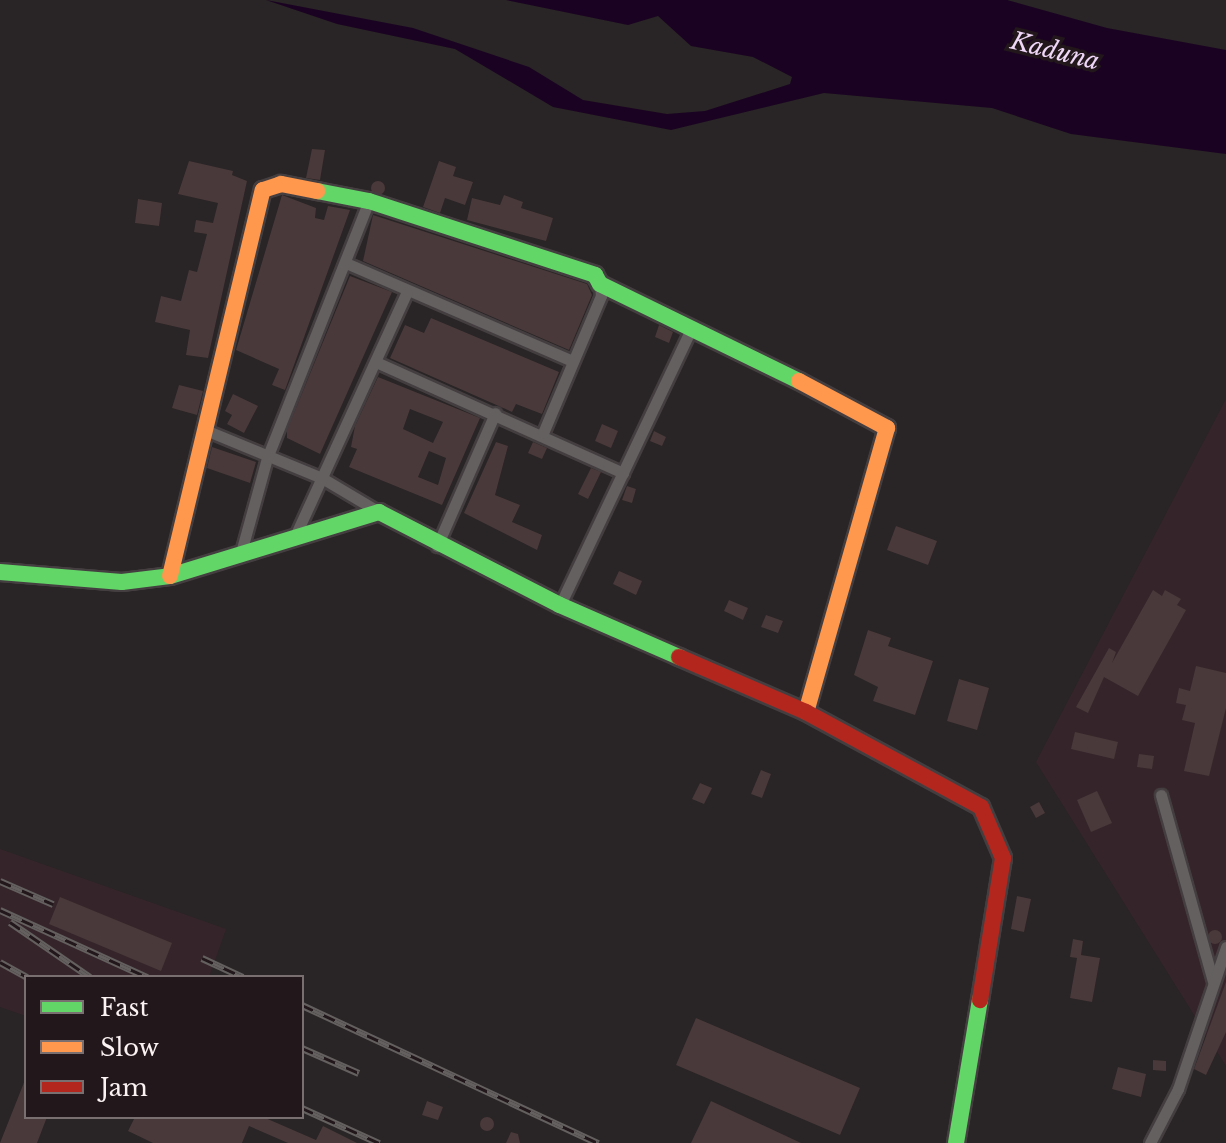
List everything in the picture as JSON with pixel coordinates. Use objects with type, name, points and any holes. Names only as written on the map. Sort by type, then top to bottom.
[{"type":"street","points":[[170,576],[263,190],[281,184],[369,201],[595,275],[601,296],[543,433]]},
{"type":"street","points":[[240,556],[267,458],[369,201]]},
{"type":"street","points":[[346,263],[407,292],[573,361]]},
{"type":"street","points":[[600,284],[887,428],[806,712]]},
{"type":"street","points":[[296,534],[407,292]]},
{"type":"street","points":[[560,605],[691,329]]},
{"type":"street","points":[[376,362],[543,433],[623,473]]},
{"type":"street","points":[[437,546],[495,413]]},
{"type":"street","points":[[203,429],[267,458],[322,478],[437,546],[560,605],[806,712],[961,792],[981,807],[994,830],[1003,858],[997,916],[956,1143]]},
{"type":"street","points":[[0,572],[122,582],[170,576],[240,556],[296,534],[379,512]]},
{"type":"street","points":[[1161,795],[1213,981]]},
{"type":"street","points":[[1150,1143],[1178,1089],[1226,947]]},
{"type":"shaded area","points":[[1226,399],[1226,1066],[1036,762]]},
{"type":"shaded area","points":[[0,849],[226,929],[210,975],[24,975],[24,1015],[0,1007]]},
{"type":"water","name":"Kaduna","points":[[266,0],[413,28],[529,67],[583,100],[667,114],[705,111],[790,84],[792,77],[753,57],[691,46],[658,16],[628,25],[506,0],[1007,0],[1107,28],[1226,50],[1226,154],[1071,134],[992,108],[824,93],[671,130],[553,107],[455,49],[337,24]]},
{"type":"building","points":[[312,149],[325,150],[320,180],[306,178]]},
{"type":"building","points":[[189,161],[233,171],[232,175],[247,181],[208,358],[186,355],[190,330],[155,322],[161,296],[181,301],[189,270],[197,272],[207,234],[194,232],[196,220],[213,223],[218,203],[178,194]]},
{"type":"building","points":[[439,161],[456,167],[453,176],[473,182],[465,205],[445,198],[440,213],[423,207]]},
{"type":"building","points":[[378,181],[385,188],[378,195],[371,188]]},
{"type":"building","points":[[282,195],[316,208],[315,218],[324,220],[328,206],[350,210],[285,390],[272,385],[279,369],[236,350]]},
{"type":"building","points":[[504,195],[523,202],[521,208],[553,218],[546,241],[467,220],[472,198],[500,205]]},
{"type":"building","points":[[138,199],[162,203],[159,226],[135,223]]},
{"type":"building","points":[[373,215],[587,284],[592,295],[569,350],[363,261]]},
{"type":"building","points":[[350,276],[392,292],[320,454],[287,438],[287,430]]},
{"type":"building","points":[[431,318],[559,372],[542,414],[516,404],[512,412],[390,358],[405,325],[424,333]]},
{"type":"building","points":[[659,325],[673,332],[669,343],[655,337]]},
{"type":"building","points":[[378,377],[480,418],[442,505],[349,467],[357,449],[351,447],[355,426]],"holes":[[[410,409],[443,422],[433,443],[403,429]],[[429,451],[446,458],[438,485],[418,477]]]},
{"type":"building","points":[[179,385],[203,391],[197,415],[172,408]]},
{"type":"building","points":[[233,394],[258,406],[244,433],[227,424],[232,415],[225,411]]},
{"type":"building","points":[[602,424],[618,431],[611,448],[595,441]]},
{"type":"building","points":[[654,431],[666,437],[662,446],[650,441]]},
{"type":"building","points":[[496,442],[508,446],[495,495],[520,505],[512,522],[542,535],[537,550],[464,513]]},
{"type":"building","points":[[533,442],[547,448],[542,459],[528,453]]},
{"type":"building","points":[[212,447],[256,462],[250,483],[207,468]]},
{"type":"building","points":[[591,468],[601,472],[588,499],[578,494]]},
{"type":"building","points":[[627,486],[636,489],[632,503],[622,500]]},
{"type":"building","points":[[896,526],[937,541],[928,565],[887,550]]},
{"type":"building","points":[[619,571],[642,581],[636,595],[613,584]]},
{"type":"building","points":[[1153,590],[1162,596],[1165,590],[1181,599],[1177,605],[1186,610],[1138,696],[1104,677],[1088,713],[1076,707],[1109,648],[1116,652],[1112,663]]},
{"type":"building","points":[[729,600],[748,608],[743,620],[724,611]]},
{"type":"building","points":[[766,615],[783,621],[778,633],[761,627]]},
{"type":"building","points":[[868,630],[891,638],[888,646],[933,661],[915,715],[873,701],[878,687],[854,675]]},
{"type":"building","points":[[1196,666],[1226,673],[1226,708],[1209,776],[1184,771],[1195,723],[1182,720],[1186,705],[1176,703],[1179,688],[1190,691]]},
{"type":"building","points":[[959,679],[989,688],[977,730],[947,721]]},
{"type":"building","points":[[1075,732],[1118,742],[1114,759],[1071,749]]},
{"type":"building","points":[[1139,754],[1154,756],[1152,769],[1137,767]]},
{"type":"building","points":[[761,770],[771,774],[762,798],[751,794]]},
{"type":"building","points":[[700,783],[712,788],[704,804],[692,799]]},
{"type":"building","points":[[1097,791],[1112,823],[1091,832],[1077,800]]},
{"type":"building","points":[[1039,802],[1045,813],[1036,818],[1030,807]]},
{"type":"building","points":[[1017,896],[1031,899],[1024,932],[1011,929]]},
{"type":"building","points":[[60,897],[172,943],[161,971],[49,924]]},
{"type":"building","points":[[1215,930],[1222,937],[1215,944],[1208,937]]},
{"type":"building","points":[[1073,939],[1083,941],[1081,955],[1100,958],[1092,1002],[1070,998],[1077,958],[1070,957]]},
{"type":"building","points":[[1226,982],[1226,1032],[1206,1075],[1194,1069]]},
{"type":"building","points":[[696,1018],[860,1088],[840,1135],[676,1065]]},
{"type":"building","points":[[1153,1060],[1166,1061],[1166,1071],[1153,1070]]},
{"type":"building","points":[[1118,1067],[1146,1074],[1141,1097],[1112,1089]]},
{"type":"building","points":[[24,1083],[24,1119],[46,1119],[37,1143],[0,1143]]},
{"type":"building","points":[[427,1101],[443,1107],[438,1120],[422,1115]]},
{"type":"building","points":[[711,1101],[801,1143],[691,1143]]},
{"type":"building","points":[[487,1117],[494,1124],[487,1131],[480,1124]]},
{"type":"building","points":[[134,1119],[268,1119],[316,1140],[323,1126],[357,1143],[288,1143],[249,1126],[242,1143],[153,1143],[128,1131]]},
{"type":"building","points":[[511,1132],[518,1134],[520,1143],[506,1143]]},
{"type":"railway","points":[[0,881],[53,904]]},
{"type":"railway","points":[[0,910],[143,975]]},
{"type":"railway","points":[[10,922],[87,975]]},
{"type":"railway","points":[[202,958],[239,975]]},
{"type":"railway","points":[[0,962],[24,975]]},
{"type":"railway","points":[[304,1006],[598,1143]]},
{"type":"railway","points":[[304,1049],[359,1073]]},
{"type":"railway","points":[[304,1109],[379,1143]]},
{"type":"traffic: fast","points":[[317,191],[369,201],[595,275],[600,284],[799,381]]},
{"type":"traffic: fast","points":[[0,572],[122,582],[170,576],[379,512],[560,605],[679,657]]},
{"type":"traffic: fast","points":[[956,1143],[980,1000]]},
{"type":"traffic: slow","points":[[170,576],[263,190],[281,184],[317,191]]},
{"type":"traffic: slow","points":[[799,381],[887,428],[806,712]]},
{"type":"traffic: jam","points":[[679,657],[806,712],[981,807],[1003,858],[980,1000]]}]
